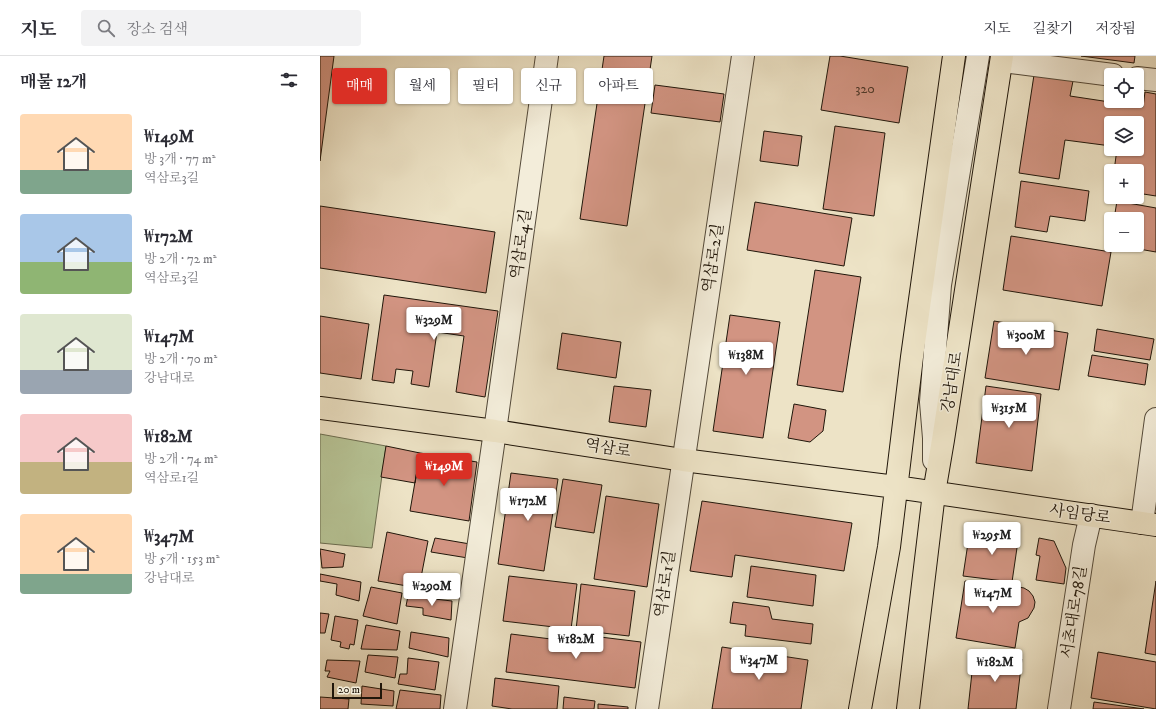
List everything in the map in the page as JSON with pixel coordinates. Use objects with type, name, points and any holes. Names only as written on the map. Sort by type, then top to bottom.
[{"type":"main road","points":[[860,709],[889,547],[913,350],[954,56]]},
{"type":"main road","name":"강남대로","points":[[908,709],[934,493],[1002,59]]},
{"type":"main road","name":"역삼로","points":[[320,408],[495,431],[683,460],[896,487]]},
{"type":"main road","name":"사임당로","points":[[896,487],[1149,524]]},
{"type":"street","name":"역삼로4길","points":[[454,709],[495,431],[547,56]]},
{"type":"street","name":"역삼로2길","points":[[683,460],[742,56]]},
{"type":"street","points":[[941,150],[968,56]]},
{"type":"street","points":[[934,493],[934,438],[931,402],[940,285],[978,56]]},
{"type":"street","points":[[1002,59],[1104,74]]},
{"type":"street","points":[[1144,79],[1156,80]]},
{"type":"street","points":[[1149,524],[1156,419]]},
{"type":"street","name":"역삼로1길","points":[[647,709],[683,460]]},
{"type":"street","name":"서초대로78길","points":[[1059,709],[1084,546],[1091,515]]},
{"type":"green space","points":[[320,434],[386,446],[372,548],[320,543]]},
{"type":"building","points":[[320,56],[334,56],[332,68],[320,161]]},
{"type":"building","points":[[604,56],[652,56],[650,68],[602,68]]},
{"type":"building","points":[[830,56],[840,56],[908,67],[899,123],[821,110]]},
{"type":"building","points":[[1081,56],[1135,56],[1134,63]]},
{"type":"building","points":[[1034,75],[1073,81],[1070,96],[1104,101],[1104,108],[1144,108],[1145,92],[1156,94],[1156,196],[1144,194],[1144,164],[1115,164],[1116,156],[1144,156],[1144,116],[1104,116],[1104,145],[1065,140],[1059,179],[1019,173]]},
{"type":"building","points":[[655,85],[724,94],[720,122],[651,113]]},
{"type":"building","points":[[597,104],[645,104],[627,226],[580,219]]},
{"type":"building","points":[[835,126],[885,133],[874,216],[823,209]]},
{"type":"building","points":[[764,131],[802,136],[798,166],[760,161]]},
{"type":"building","points":[[1021,181],[1089,191],[1085,221],[1050,216],[1047,232],[1015,227]]},
{"type":"building","points":[[755,202],[852,218],[844,266],[747,250]]},
{"type":"building","points":[[1116,204],[1134,204],[1156,208],[1156,252],[1144,250],[1144,212],[1115,212]]},
{"type":"building","points":[[320,206],[495,232],[486,293],[320,268]]},
{"type":"building","points":[[1011,236],[1111,252],[1102,306],[1003,290]]},
{"type":"building","points":[[815,270],[861,277],[843,392],[797,385]]},
{"type":"building","points":[[384,295],[498,311],[485,397],[456,392],[464,336],[437,332],[429,387],[411,384],[413,371],[396,369],[394,383],[372,380]]},
{"type":"building","points":[[730,315],[780,322],[763,438],[713,431]]},
{"type":"building","points":[[320,316],[369,324],[361,379],[320,373]]},
{"type":"building","points":[[994,321],[1068,333],[1059,390],[985,378]]},
{"type":"building","points":[[1097,329],[1154,339],[1150,360],[1094,351]]},
{"type":"building","points":[[562,333],[621,342],[616,378],[557,369]]},
{"type":"building","points":[[1092,355],[1148,364],[1145,385],[1088,376]]},
{"type":"building","points":[[614,386],[651,390],[646,427],[609,422]]},
{"type":"building","points":[[986,386],[1041,394],[1032,471],[976,463]]},
{"type":"building","points":[[794,404],[826,410],[823,431],[810,442],[788,438]]},
{"type":"building","points":[[386,446],[420,453],[415,483],[381,477]]},
{"type":"building","points":[[420,453],[477,462],[469,521],[410,511]]},
{"type":"building","points":[[511,473],[558,479],[544,571],[498,564]]},
{"type":"building","points":[[563,479],[602,485],[594,533],[555,527]]},
{"type":"building","points":[[606,496],[659,504],[647,587],[594,579]]},
{"type":"building","points":[[702,501],[852,523],[844,571],[735,555],[732,577],[690,571]]},
{"type":"building","points":[[989,530],[1019,534],[1012,582],[963,576],[968,543]]},
{"type":"building","points":[[387,532],[428,541],[419,588],[378,581]]},
{"type":"building","points":[[435,538],[470,544],[468,558],[431,552]]},
{"type":"building","points":[[1039,538],[1054,541],[1066,568],[1064,584],[1036,580],[1040,556],[1036,555]]},
{"type":"building","points":[[320,549],[345,554],[343,567],[322,568]]},
{"type":"building","points":[[751,566],[816,575],[813,606],[747,597]]},
{"type":"building","points":[[320,574],[361,582],[359,601],[336,595],[337,584],[320,581]]},
{"type":"building","points":[[509,576],[577,584],[571,629],[503,621]]},
{"type":"building","points":[[965,581],[984,584],[999,600],[1003,592],[1013,586],[1024,588],[1033,596],[1035,602],[1034,608],[1028,618],[1019,622],[1015,648],[956,638]]},
{"type":"building","points":[[1156,581],[1156,655],[1145,653]]},
{"type":"building","points":[[581,584],[635,591],[629,636],[576,630]]},
{"type":"building","points":[[371,587],[402,593],[397,624],[363,616]]},
{"type":"building","points":[[408,596],[452,601],[451,620],[423,615],[423,608],[406,606]]},
{"type":"building","points":[[733,602],[769,607],[772,619],[813,624],[811,644],[745,636],[746,625],[730,623]]},
{"type":"building","points":[[320,613],[329,614],[325,633],[320,633]]},
{"type":"building","points":[[335,616],[358,620],[354,645],[350,644],[349,649],[340,647],[341,642],[331,640]]},
{"type":"building","points":[[366,625],[400,631],[397,650],[361,649]]},
{"type":"building","points":[[411,632],[449,638],[448,657],[409,648]]},
{"type":"building","points":[[511,634],[591,644],[592,636],[641,642],[635,688],[506,672]]},
{"type":"building","points":[[722,647],[808,660],[801,709],[712,709]]},
{"type":"building","points":[[1098,652],[1156,662],[1156,709],[1091,698]]},
{"type":"building","points":[[974,654],[1022,659],[1016,709],[968,709]]},
{"type":"building","points":[[368,655],[398,657],[395,678],[365,672]]},
{"type":"building","points":[[408,658],[439,662],[435,690],[398,684],[400,674],[407,674]]},
{"type":"building","points":[[327,660],[360,661],[356,683],[327,677],[330,671],[325,671]]},
{"type":"building","points":[[495,678],[559,686],[557,709],[512,709],[492,706]]},
{"type":"building","points":[[362,686],[394,691],[393,706],[361,704]]},
{"type":"building","points":[[400,690],[441,695],[440,709],[396,709]]},
{"type":"building","points":[[320,697],[349,699],[348,709],[320,709]]},
{"type":"building","points":[[564,697],[595,701],[594,709],[563,709]]},
{"type":"building","points":[[1094,702],[1144,709],[1093,709]]},
{"type":"building","points":[[598,704],[628,707],[628,709],[598,709]]}]
